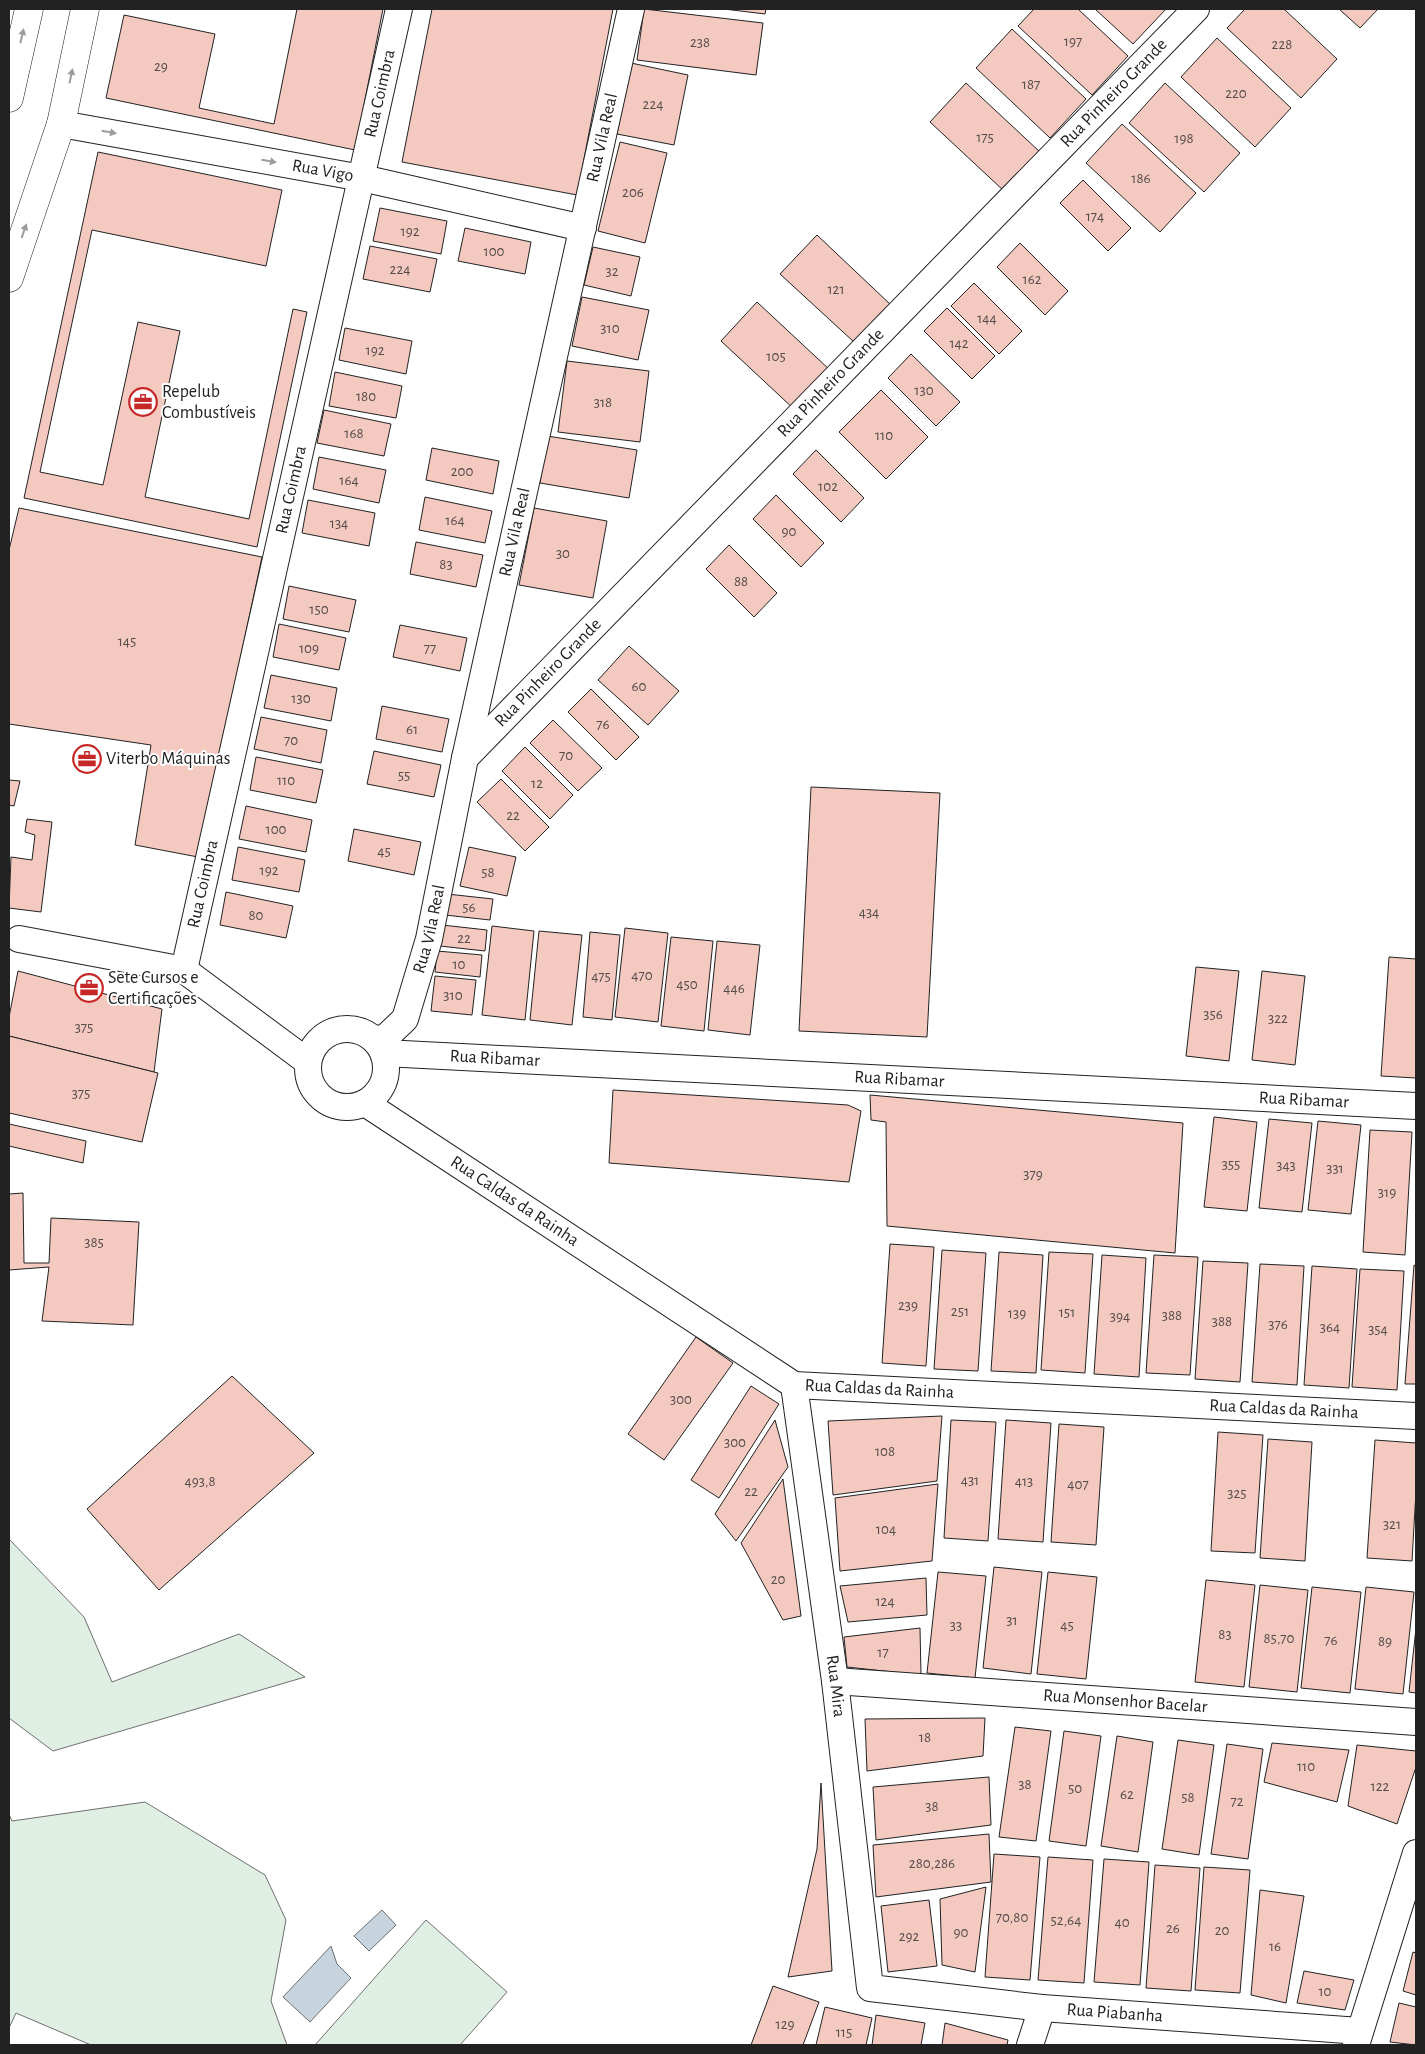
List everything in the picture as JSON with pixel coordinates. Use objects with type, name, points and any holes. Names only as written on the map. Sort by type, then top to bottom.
[{"type":"main road","points":[[9,98],[29,9]]},
{"type":"main road","points":[[9,278],[61,124],[85,9]]},
{"type":"street","name":"Rua Coimbra","points":[[184,970],[399,9]]},
{"type":"street","name":"Rua Vila Real","points":[[379,1046],[405,1018],[429,939],[465,758],[631,9]]},
{"type":"street","name":"Rua Pinheiro Grande","points":[[465,758],[1196,9]]},
{"type":"street","name":"Rua Vigo","points":[[61,124],[362,178],[583,228]]},
{"type":"street","points":[[18,939],[184,970],[308,1062]]},
{"type":"street","points":[[340,1029],[358,1030],[379,1046],[387,1065],[382,1087],[375,1096],[365,1103],[354,1107],[341,1107],[330,1104],[312,1087],[308,1074],[308,1062],[319,1041],[328,1033],[340,1029]]},
{"type":"street","name":"Rua Ribamar","points":[[379,1046],[1416,1106]]},
{"type":"street","name":"Rua Caldas da Rainha","points":[[365,1103],[794,1385],[1416,1416]]},
{"type":"street","name":"Rua Mira","points":[[794,1385],[835,1681],[870,1988]]},
{"type":"street","name":"Rua Monsenhor Bacelar","points":[[835,1681],[1416,1722]]},
{"type":"street","points":[[1358,2038],[1416,1853]]},
{"type":"street","name":"Rua Piabanha","points":[[870,1988],[1042,2008],[1358,2038]]},
{"type":"street","points":[[1030,2045],[1042,2008]]},
{"type":"green space","points":[[9,1539],[84,1617],[112,1682],[239,1634],[305,1677],[53,1751],[9,1718]]},
{"type":"green space","points":[[145,1802],[265,1875],[286,1920],[271,2001],[287,2045],[91,2045],[16,2013],[9,2028],[9,1814],[12,1821]]},
{"type":"green space","points":[[426,1920],[507,1992],[460,2045],[315,2045]]},
{"type":"shaded area","points":[[382,1910],[396,1925],[369,1951],[354,1936]]},
{"type":"shaded area","points":[[331,1946],[337,1964],[351,1978],[310,2022],[283,1997]]},
{"type":"building","points":[[297,9],[383,9],[355,150],[106,98],[124,15],[215,34],[199,108],[274,124]]},
{"type":"building","points":[[432,9],[613,9],[577,195],[402,162]]},
{"type":"building","points":[[644,9],[763,23],[756,75],[637,60]]},
{"type":"building","points":[[724,9],[766,9],[765,14]]},
{"type":"building","points":[[1034,9],[1078,9],[1128,56],[1092,95],[1018,26]]},
{"type":"building","points":[[1095,9],[1166,9],[1133,44]]},
{"type":"building","points":[[1245,9],[1284,9],[1337,59],[1301,98],[1227,28]]},
{"type":"building","points":[[1339,9],[1378,9],[1360,28]]},
{"type":"building","points":[[1012,29],[1086,99],[1050,138],[976,68]]},
{"type":"building","points":[[1217,38],[1291,108],[1255,147],[1181,77]]},
{"type":"building","points":[[631,63],[688,75],[674,145],[617,134]]},
{"type":"building","points":[[966,83],[1040,152],[1004,191],[930,122]]},
{"type":"building","points":[[1165,83],[1240,153],[1204,192],[1129,123]]},
{"type":"building","points":[[1122,124],[1196,193],[1160,232],[1086,163]]},
{"type":"building","points":[[620,142],[667,153],[645,243],[598,231]]},
{"type":"building","name":"Repelub Combustíveis","points":[[98,152],[282,190],[266,266],[92,230],[40,472],[103,485],[138,322],[180,331],[145,497],[249,519],[293,309],[307,312],[257,547],[24,498]]},
{"type":"building","points":[[1083,180],[1131,228],[1108,251],[1060,203]]},
{"type":"building","points":[[380,208],[447,221],[441,254],[373,241]]},
{"type":"building","points":[[465,228],[531,242],[525,274],[458,261]]},
{"type":"building","points":[[817,235],[891,305],[855,343],[780,274]]},
{"type":"building","points":[[1020,243],[1068,291],[1045,315],[997,267]]},
{"type":"building","points":[[370,246],[437,259],[430,292],[363,279]]},
{"type":"building","points":[[593,247],[640,257],[631,296],[584,285]]},
{"type":"building","points":[[974,283],[1022,331],[999,354],[951,306]]},
{"type":"building","points":[[582,297],[649,310],[638,360],[572,346]]},
{"type":"building","points":[[757,302],[831,371],[795,410],[721,341]]},
{"type":"building","points":[[947,308],[995,356],[972,379],[924,331]]},
{"type":"building","points":[[345,328],[412,341],[406,374],[339,360]]},
{"type":"building","points":[[911,354],[960,402],[936,426],[888,378]]},
{"type":"building","points":[[567,361],[649,371],[640,442],[558,432]]},
{"type":"building","points":[[335,372],[402,386],[396,418],[329,406]]},
{"type":"building","points":[[881,390],[928,437],[886,479],[839,432]]},
{"type":"building","points":[[324,410],[391,424],[384,456],[317,443]]},
{"type":"building","points":[[547,436],[637,450],[629,498],[540,483]]},
{"type":"building","points":[[432,448],[499,461],[493,494],[426,480]]},
{"type":"building","points":[[816,450],[864,498],[841,522],[793,474]]},
{"type":"building","points":[[319,457],[386,470],[379,503],[313,489]]},
{"type":"building","points":[[776,495],[824,543],[801,567],[753,519]]},
{"type":"building","points":[[425,497],[492,511],[485,543],[419,530]]},
{"type":"building","points":[[308,500],[375,513],[369,546],[302,533]]},
{"type":"building","points":[[19,508],[262,557],[198,857],[135,845],[151,745],[9,724],[9,550]]},
{"type":"building","points":[[534,508],[607,521],[593,598],[519,585]]},
{"type":"building","points":[[416,542],[483,555],[476,587],[410,574]]},
{"type":"building","points":[[729,545],[777,593],[754,617],[706,569]]},
{"type":"building","points":[[289,586],[356,600],[349,632],[283,619]]},
{"type":"building","points":[[279,624],[346,638],[339,670],[273,657]]},
{"type":"building","points":[[400,625],[467,638],[460,671],[393,657]]},
{"type":"building","points":[[629,646],[679,691],[648,725],[598,680]]},
{"type":"building","points":[[271,675],[337,688],[331,721],[264,708]]},
{"type":"building","points":[[591,689],[639,737],[616,760],[568,712]]},
{"type":"building","points":[[382,706],[449,719],[442,752],[376,739]]},
{"type":"building","points":[[261,717],[327,730],[321,763],[254,749]]},
{"type":"building","points":[[553,720],[602,768],[578,791],[530,743]]},
{"type":"building","points":[[525,747],[573,795],[550,819],[502,771]]},
{"type":"building","points":[[374,751],[441,765],[434,797],[367,784]]},
{"type":"building","points":[[256,757],[323,770],[316,803],[250,790]]},
{"type":"building","points":[[501,779],[549,827],[525,851],[477,802]]},
{"type":"building","points":[[9,780],[20,781],[14,806],[9,805]]},
{"type":"building","points":[[811,787],[940,793],[927,1037],[799,1031]]},
{"type":"building","points":[[246,806],[312,820],[306,852],[239,839]]},
{"type":"building","points":[[27,819],[52,822],[41,912],[9,908],[11,857],[32,860],[35,835],[25,832]]},
{"type":"building","points":[[354,829],[421,842],[414,875],[348,861]]},
{"type":"building","points":[[238,847],[305,860],[299,892],[232,880]]},
{"type":"building","points":[[469,847],[516,857],[507,896],[460,886]]},
{"type":"building","points":[[226,892],[293,906],[286,938],[220,925]]},
{"type":"building","points":[[447,894],[493,899],[490,920],[445,915]]},
{"type":"building","points":[[442,925],[487,930],[485,951],[440,946]]},
{"type":"building","points":[[492,926],[534,931],[525,1020],[482,1015]]},
{"type":"building","points":[[625,928],[668,933],[658,1022],[615,1017]]},
{"type":"building","points":[[539,931],[582,935],[572,1025],[530,1020]]},
{"type":"building","points":[[590,932],[620,935],[612,1020],[583,1017]]},
{"type":"building","points":[[671,937],[713,941],[704,1031],[661,1026]]},
{"type":"building","points":[[717,941],[760,945],[750,1035],[708,1030]]},
{"type":"building","points":[[437,951],[482,955],[480,977],[435,972]]},
{"type":"building","points":[[1389,957],[1416,959],[1416,1078],[1381,1076]]},
{"type":"building","points":[[1196,967],[1239,971],[1229,1061],[1186,1056]]},
{"type":"building","points":[[18,971],[162,1009],[154,1072],[9,1036],[9,1017]]},
{"type":"building","points":[[1262,971],[1305,976],[1295,1065],[1252,1060]]},
{"type":"building","points":[[435,976],[476,980],[472,1015],[431,1011]]},
{"type":"building","points":[[9,1036],[158,1073],[142,1142],[9,1113]]},
{"type":"building","points":[[613,1090],[848,1105],[861,1111],[849,1182],[609,1163]]},
{"type":"building","points":[[870,1095],[1183,1123],[1175,1253],[887,1226],[886,1122],[871,1120]]},
{"type":"building","points":[[1214,1117],[1257,1122],[1247,1211],[1204,1207]]},
{"type":"building","points":[[1269,1119],[1312,1123],[1302,1212],[1259,1208]]},
{"type":"building","points":[[1318,1121],[1361,1125],[1351,1214],[1308,1210]]},
{"type":"building","points":[[9,1124],[86,1141],[83,1163],[9,1146]]},
{"type":"building","points":[[1370,1130],[1412,1132],[1405,1255],[1363,1252]]},
{"type":"building","points":[[23,1193],[24,1263],[49,1263],[51,1218],[139,1222],[133,1325],[42,1321],[49,1267],[9,1270],[9,1194]]},
{"type":"building","points":[[890,1244],[934,1247],[926,1366],[882,1363]]},
{"type":"building","points":[[942,1250],[986,1253],[978,1371],[934,1369]]},
{"type":"building","points":[[999,1252],[1043,1255],[1036,1373],[991,1371]]},
{"type":"building","points":[[1049,1252],[1093,1254],[1085,1373],[1041,1370]]},
{"type":"building","points":[[1102,1255],[1146,1258],[1139,1377],[1094,1374]]},
{"type":"building","points":[[1154,1255],[1198,1257],[1190,1375],[1146,1373]]},
{"type":"building","points":[[1203,1261],[1248,1263],[1240,1382],[1195,1379]]},
{"type":"building","points":[[1260,1264],[1304,1266],[1297,1385],[1252,1382]]},
{"type":"building","points":[[1414,1265],[1416,1266],[1416,1384],[1405,1384]]},
{"type":"building","points":[[1312,1266],[1357,1269],[1349,1388],[1304,1385]]},
{"type":"building","points":[[1360,1269],[1404,1271],[1397,1390],[1352,1387]]},
{"type":"building","points":[[696,1337],[733,1363],[664,1460],[628,1434]]},
{"type":"building","points":[[232,1376],[314,1453],[159,1590],[87,1509]]},
{"type":"building","points":[[751,1386],[779,1404],[719,1498],[691,1480]]},
{"type":"building","points":[[942,1416],[937,1481],[833,1495],[828,1421]]},
{"type":"building","points":[[775,1420],[788,1467],[736,1541],[715,1514]]},
{"type":"building","points":[[951,1420],[996,1422],[988,1541],[944,1538]]},
{"type":"building","points":[[1006,1420],[1051,1423],[1043,1542],[998,1539]]},
{"type":"building","points":[[1059,1424],[1104,1427],[1096,1545],[1051,1542]]},
{"type":"building","points":[[1218,1432],[1263,1435],[1255,1553],[1211,1551]]},
{"type":"building","points":[[1268,1439],[1312,1442],[1305,1561],[1260,1558]]},
{"type":"building","points":[[1375,1440],[1416,1443],[1416,1491],[1412,1561],[1367,1558]]},
{"type":"building","points":[[783,1479],[801,1616],[783,1620],[741,1543]]},
{"type":"building","points":[[938,1484],[932,1561],[840,1571],[835,1498]]},
{"type":"building","points":[[994,1567],[1042,1572],[1031,1674],[983,1668]]},
{"type":"building","points":[[938,1572],[986,1576],[975,1678],[927,1673]]},
{"type":"building","points":[[1048,1572],[1097,1577],[1086,1679],[1037,1674]]},
{"type":"building","points":[[926,1578],[927,1615],[848,1622],[840,1586]]},
{"type":"building","points":[[1206,1580],[1255,1585],[1244,1687],[1195,1682]]},
{"type":"building","points":[[1260,1585],[1308,1590],[1297,1692],[1249,1687]]},
{"type":"building","points":[[1312,1587],[1361,1592],[1350,1693],[1301,1688]]},
{"type":"building","points":[[1366,1587],[1414,1592],[1403,1694],[1355,1689]]},
{"type":"building","points":[[920,1628],[921,1675],[847,1667],[844,1637]]},
{"type":"building","points":[[1416,1628],[1416,1693],[1409,1692]]},
{"type":"building","points":[[985,1718],[983,1756],[867,1771],[865,1719]]},
{"type":"building","points":[[1015,1727],[1051,1731],[1036,1841],[999,1837]]},
{"type":"building","points":[[1064,1731],[1101,1736],[1086,1846],[1049,1841]]},
{"type":"building","points":[[1117,1736],[1153,1742],[1138,1852],[1101,1846]]},
{"type":"building","points":[[1178,1740],[1214,1745],[1199,1855],[1162,1849]]},
{"type":"building","points":[[1272,1743],[1349,1750],[1337,1802],[1264,1782]]},
{"type":"building","points":[[1227,1744],[1263,1749],[1248,1859],[1211,1854]]},
{"type":"building","points":[[1357,1745],[1416,1751],[1416,1767],[1397,1824],[1348,1806]]},
{"type":"building","points":[[989,1777],[991,1825],[876,1840],[873,1787]]},
{"type":"building","points":[[821,1783],[832,1971],[788,1977],[817,1849]]},
{"type":"building","points":[[989,1834],[991,1882],[876,1897],[873,1845]]},
{"type":"building","points":[[994,1854],[1040,1857],[1030,1980],[985,1977]]},
{"type":"building","points":[[1048,1857],[1093,1860],[1084,1983],[1038,1980]]},
{"type":"building","points":[[1104,1859],[1149,1862],[1140,1985],[1094,1982]]},
{"type":"building","points":[[1155,1865],[1200,1868],[1191,1991],[1146,1988]]},
{"type":"building","points":[[1204,1867],[1250,1870],[1240,1993],[1195,1990]]},
{"type":"building","points":[[986,1887],[975,1972],[942,1965],[940,1899]]},
{"type":"building","points":[[1260,1890],[1304,1896],[1286,2003],[1251,1995]]},
{"type":"building","points":[[929,1900],[937,1966],[888,1972],[881,1906]]},
{"type":"building","points":[[1413,1952],[1416,1953],[1416,1995],[1403,1991]]},
{"type":"building","points":[[1304,1971],[1354,1980],[1345,2010],[1297,2003]]},
{"type":"building","points":[[773,1986],[819,2002],[803,2045],[751,2045]]},
{"type":"building","points":[[1399,2003],[1416,2007],[1416,2045],[1390,2042]]},
{"type":"building","points":[[825,2007],[872,2018],[866,2045],[816,2045]]},
{"type":"building","points":[[876,2015],[925,2023],[921,2045],[872,2045]]},
{"type":"building","points":[[945,2023],[1008,2040],[1007,2045],[942,2045]]},
{"type":"place","name":"Repelub Combustíveis","points":[[143,402]]},
{"type":"place","name":"Viterbo Máquinas","points":[[87,759]]},
{"type":"place","name":"Sete Cursos e Certificações","points":[[89,988]]}]
